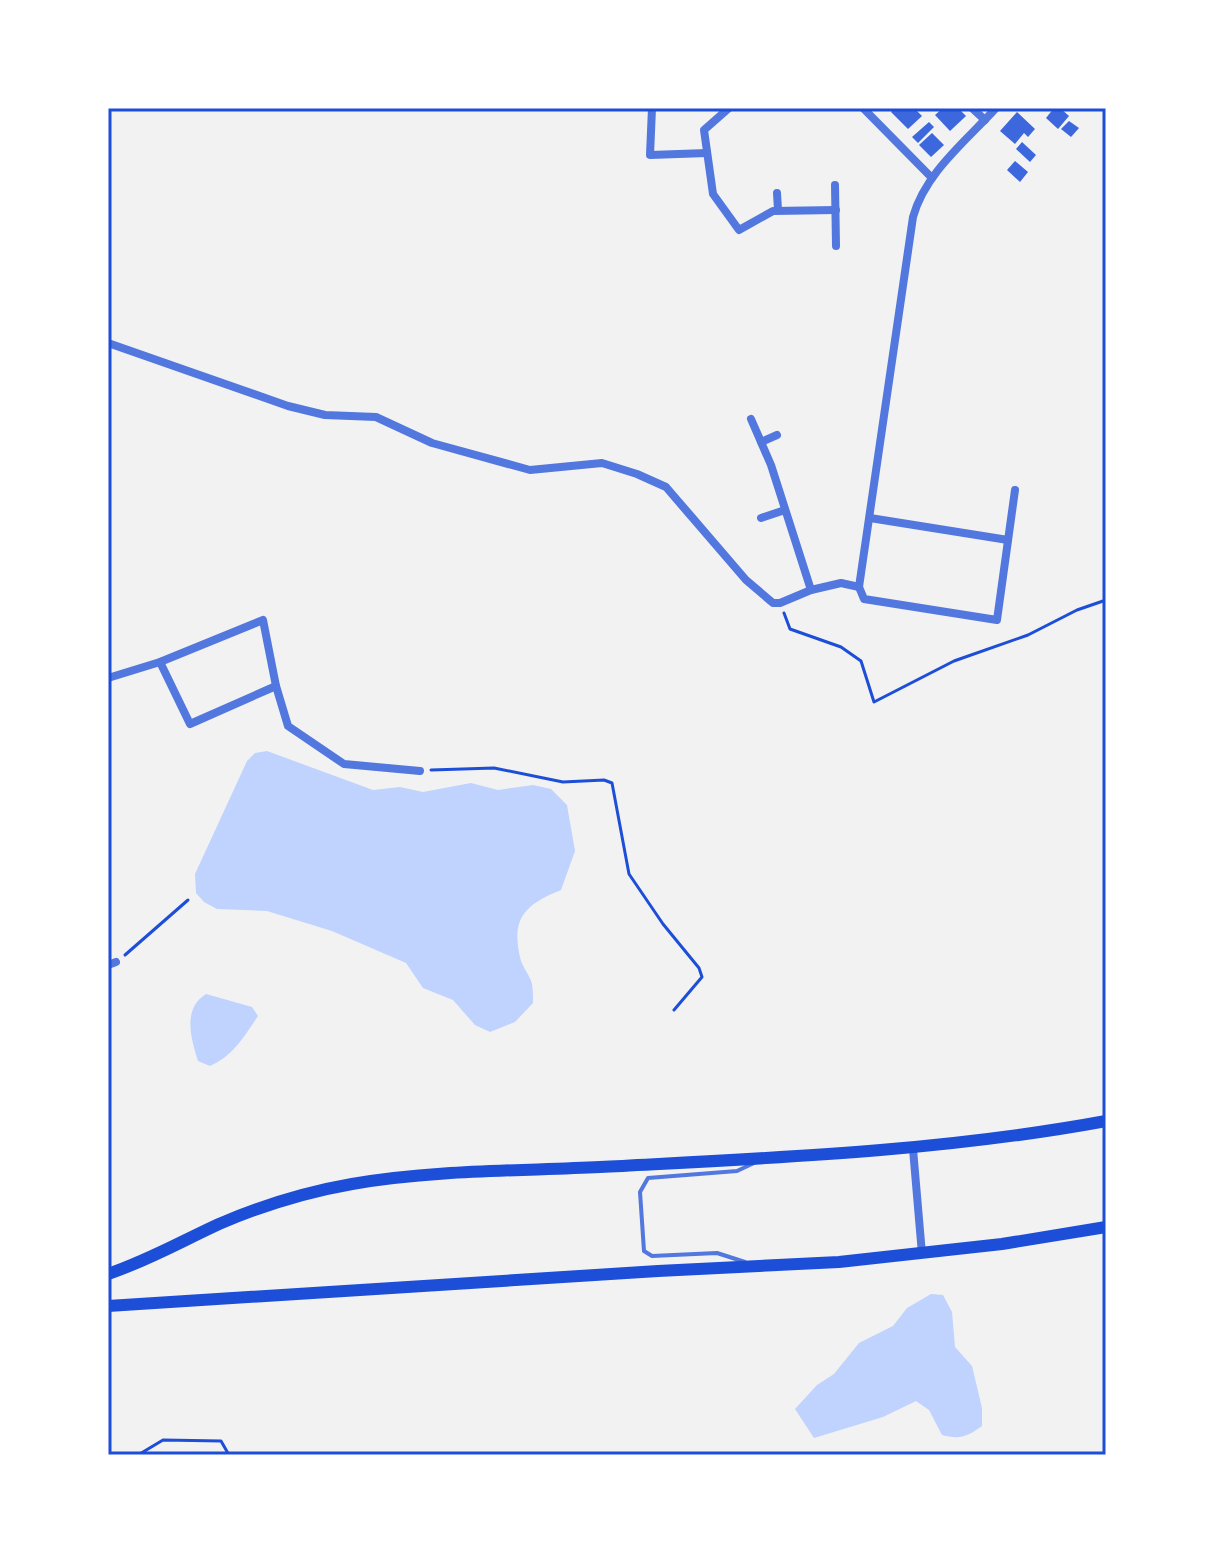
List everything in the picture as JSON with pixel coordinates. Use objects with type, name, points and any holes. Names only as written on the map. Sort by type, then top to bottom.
[{"type":"main road","points":[[108,1274],[148,1259],[220,1224],[292,1197],[354,1184],[450,1174],[913,1149],[1106,1121]]},
{"type":"main road","points":[[108,1306],[758,1267],[922,1254],[1106,1227]]},
{"type":"street","points":[[652,108],[650,155],[707,153]]},
{"type":"street","points":[[729,108],[704,130],[713,194],[739,230],[778,210],[836,210]]},
{"type":"street","points":[[863,108],[932,178]]},
{"type":"street","points":[[972,108],[985,120]]},
{"type":"street","points":[[996,108],[932,178],[919,197],[913,217],[859,587],[864,599],[997,620],[1015,490]]},
{"type":"street","points":[[835,185],[836,246]]},
{"type":"street","points":[[777,193],[778,210]]},
{"type":"street","points":[[108,343],[288,406],[325,415],[376,417],[432,443],[530,470],[602,463],[637,474],[666,487],[746,580],[773,603],[841,583],[859,587]]},
{"type":"street","points":[[751,419],[811,590]]},
{"type":"street","points":[[761,442],[777,435]]},
{"type":"street","points":[[761,518],[785,510]]},
{"type":"street","points":[[870,518],[1008,540]]},
{"type":"street","points":[[108,678],[160,662],[263,620],[276,686],[288,726],[344,764],[420,771]]},
{"type":"street","points":[[160,662],[190,724],[276,686]]},
{"type":"street","points":[[913,1149],[922,1254]]},
{"type":"lane","points":[[758,1267],[717,1253],[652,1256],[644,1251],[640,1192],[648,1178],[737,1171],[766,1158]]},
{"type":"path","points":[[780,603],[790,629],[841,647],[861,661],[874,702],[954,661],[1028,635],[1077,610],[1106,600]]},
{"type":"path","points":[[420,771],[494,768],[563,782],[604,780],[612,783],[629,874],[663,924],[699,968],[702,977],[674,1010]]},
{"type":"path","points":[[112,964],[188,900]]},
{"type":"path","points":[[138,1455],[163,1440],[221,1441],[229,1455]]},
{"type":"water","points":[[267,751],[373,790],[400,787],[423,792],[471,783],[498,790],[533,785],[551,789],[567,805],[575,851],[561,890],[529,908],[519,924],[518,947],[532,984],[533,1003],[515,1022],[490,1032],[475,1025],[453,1000],[423,988],[406,963],[332,931],[267,911],[217,909],[204,902],[196,893],[195,874],[247,761],[255,753]]},
{"type":"water","points":[[206,994],[252,1007],[258,1016],[232,1051],[210,1066],[198,1061],[190,1024],[198,1000]]},
{"type":"water","points":[[931,1294],[943,1295],[952,1312],[955,1347],[972,1366],[982,1408],[982,1426],[964,1436],[942,1435],[929,1410],[916,1401],[883,1417],[814,1438],[795,1409],[817,1385],[834,1374],[859,1343],[893,1326],[907,1308]]},
{"type":"building","points":[[895,108],[914,108],[922,116],[908,129],[891,112]]},
{"type":"building","points":[[943,108],[954,111],[958,108],[966,116],[950,131],[935,115]]},
{"type":"building","points":[[1054,108],[1060,108],[1069,116],[1058,129],[1046,118]]},
{"type":"building","points":[[1017,112],[1035,129],[1028,137],[1024,133],[1015,144],[1000,131]]},
{"type":"building","points":[[1069,121],[1079,128],[1071,137],[1061,129]]},
{"type":"building","points":[[929,122],[934,127],[918,143],[912,137]]},
{"type":"building","points":[[932,133],[944,145],[931,157],[919,145]]},
{"type":"building","points":[[1022,142],[1036,155],[1030,162],[1016,149]]},
{"type":"building","points":[[1015,161],[1028,172],[1020,182],[1007,170]]}]
